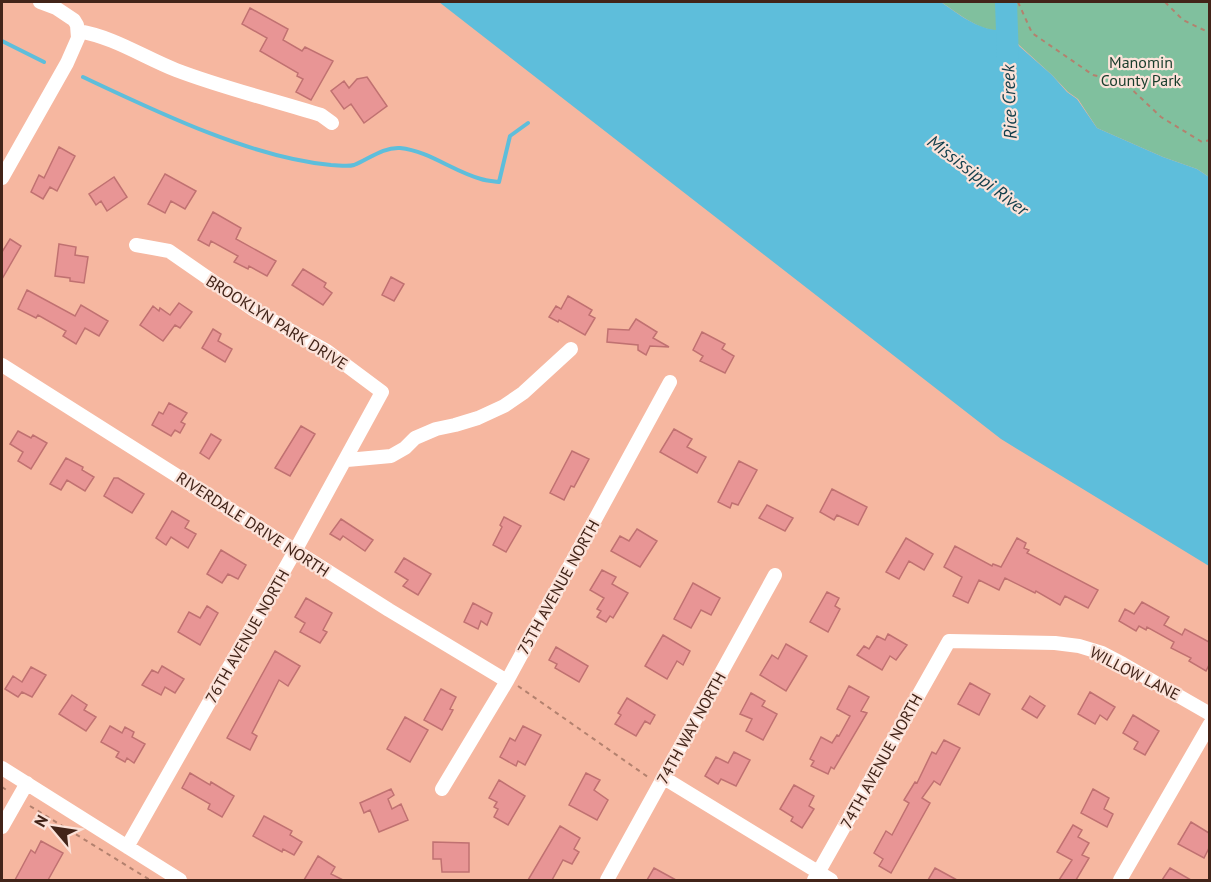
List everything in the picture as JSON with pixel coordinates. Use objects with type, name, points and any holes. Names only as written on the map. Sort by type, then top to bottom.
[{"type":"street","points":[[2,178],[67,63],[74,49],[78,32],[74,20],[67,14],[40,2]]},
{"type":"street","points":[[78,32],[99,34],[174,69],[206,81],[321,115],[332,123]]},
{"type":"street","name":"BROOKLYN PARK DRIVE","points":[[136,245],[169,250],[254,310],[327,351],[382,392]]},
{"type":"street","points":[[346,460],[358,457],[391,456],[405,448],[415,438],[436,429],[463,423],[504,406],[523,393],[571,349]]},
{"type":"street","name":"RIVERDALE DRIVE NORTH","points":[[2,365],[389,610],[507,681]]},
{"type":"street","name":"75TH AVENUE NORTH","points":[[442,789],[507,681],[670,382]]},
{"type":"street","name":"76TH AVENUE NORTH","points":[[127,847],[346,460],[382,392]]},
{"type":"street","name":"74TH WAY NORTH","points":[[607,880],[775,575]]},
{"type":"street","name":"WILLOW LANE","points":[[949,641],[1055,643],[1079,646],[1102,653],[1209,714]]},
{"type":"street","name":"74TH AVENUE NORTH","points":[[816,877],[949,641]]},
{"type":"street","points":[[1120,880],[1209,724]]},
{"type":"street","points":[[2,768],[180,880]]},
{"type":"street","points":[[662,781],[816,877],[831,880]]},
{"type":"street","points":[[2,827],[27,783]]},
{"type":"path","points":[[1018,2],[1032,33],[1093,75],[1124,82],[1161,117],[1202,142],[1209,140]]},
{"type":"path","points":[[1165,2],[1183,20],[1209,33]]},
{"type":"path","points":[[507,681],[621,760],[662,781]]},
{"type":"path","points":[[2,787],[10,793]]},
{"type":"path","points":[[26,803],[150,880]]},
{"type":"green space","name":"Manomin County Park","points":[[941,2],[1209,2],[1209,177],[1197,169],[1097,128],[1078,99],[1019,45],[1008,30],[990,30],[981,27]]},
{"type":"water","name":"Mississippi River","points":[[439,2],[941,2],[981,27],[1008,29],[1019,46],[1077,99],[1097,128],[1197,169],[1209,177],[1209,566],[1001,439]]},
{"type":"building","points":[[250,8],[288,29],[283,40],[302,51],[305,47],[333,61],[311,100],[296,92],[303,79],[297,76],[298,73],[260,51],[267,38],[242,24]]},
{"type":"building","points":[[367,77],[387,106],[364,123],[351,104],[344,109],[331,91],[344,81],[349,88],[357,79]]},
{"type":"building","points":[[59,147],[75,156],[57,191],[50,187],[43,199],[31,192],[39,175],[44,178]]},
{"type":"building","points":[[165,174],[196,191],[185,209],[171,201],[165,213],[148,204]]},
{"type":"building","points":[[114,177],[127,197],[107,211],[101,201],[96,205],[89,194]]},
{"type":"building","points":[[213,212],[241,228],[236,239],[276,261],[267,276],[249,266],[248,269],[234,262],[238,256],[211,241],[209,246],[198,240]]},
{"type":"building","points":[[10,239],[21,246],[2,279],[2,252]]},
{"type":"building","points":[[59,244],[76,247],[75,255],[88,257],[84,283],[55,276]]},
{"type":"building","points":[[303,269],[326,283],[324,287],[332,293],[323,305],[292,285]]},
{"type":"building","points":[[391,277],[404,284],[394,301],[382,295]]},
{"type":"building","points":[[27,290],[75,316],[81,305],[108,321],[99,336],[85,328],[76,344],[63,336],[66,331],[38,315],[36,318],[18,309]]},
{"type":"building","points":[[568,296],[592,310],[589,315],[595,318],[585,335],[549,317],[556,306],[561,309]]},
{"type":"building","points":[[179,303],[192,312],[180,328],[175,325],[163,341],[140,325],[153,306],[170,315]]},
{"type":"building","points":[[636,319],[657,332],[653,338],[669,347],[650,346],[646,355],[638,350],[638,345],[607,342],[608,329],[629,330]]},
{"type":"building","points":[[213,329],[221,334],[218,341],[232,349],[225,362],[202,348]]},
{"type":"building","points":[[702,332],[725,344],[722,349],[734,356],[725,373],[700,361],[703,356],[693,350]]},
{"type":"building","points":[[169,403],[187,413],[181,422],[185,424],[180,433],[175,430],[171,436],[152,425],[159,412],[163,414]]},
{"type":"building","points":[[301,426],[315,434],[290,476],[275,468]]},
{"type":"building","points":[[674,429],[692,439],[687,447],[706,457],[697,473],[660,452]]},
{"type":"building","points":[[18,431],[31,438],[33,435],[47,443],[31,469],[18,461],[23,452],[10,444]]},
{"type":"building","points":[[211,434],[221,440],[209,459],[200,453]]},
{"type":"building","points":[[572,451],[589,459],[564,500],[550,493]]},
{"type":"building","points":[[66,458],[83,467],[82,470],[94,477],[85,491],[67,480],[61,490],[50,484]]},
{"type":"building","points":[[739,461],[757,470],[738,505],[732,503],[730,508],[718,502]]},
{"type":"building","points":[[114,478],[118,478],[144,494],[132,513],[104,496]]},
{"type":"building","points":[[832,489],[867,507],[858,525],[837,515],[834,520],[820,512]]},
{"type":"building","points":[[767,505],[793,518],[785,531],[759,518]]},
{"type":"building","points":[[172,511],[189,521],[185,528],[196,534],[188,548],[171,537],[166,545],[156,538]]},
{"type":"building","points":[[504,517],[521,526],[506,552],[493,545]]},
{"type":"building","points":[[341,519],[373,540],[365,551],[343,536],[340,540],[330,534]]},
{"type":"building","points":[[637,529],[657,541],[640,567],[611,551],[620,536],[629,541]]},
{"type":"building","points":[[906,538],[933,554],[924,570],[909,561],[899,579],[886,572]]},
{"type":"building","points":[[1017,538],[1026,543],[1024,548],[1029,550],[1027,553],[1098,590],[1088,608],[1065,596],[1060,605],[1036,591],[1035,593],[1005,578],[999,590],[979,580],[968,603],[953,596],[962,577],[944,567],[955,546],[992,566],[993,564],[1001,567]]},
{"type":"building","points":[[221,550],[246,565],[238,579],[228,574],[222,583],[207,574]]},
{"type":"building","points":[[404,558],[431,574],[418,595],[403,586],[408,580],[395,572]]},
{"type":"building","points":[[602,570],[616,577],[612,584],[628,593],[613,618],[610,616],[606,622],[597,617],[601,611],[597,609],[604,598],[590,590]]},
{"type":"building","points":[[693,583],[720,598],[711,615],[701,610],[691,628],[674,619]]},
{"type":"building","points":[[827,592],[839,598],[835,606],[840,609],[828,632],[810,622]]},
{"type":"building","points":[[306,598],[332,613],[323,630],[327,632],[320,643],[300,632],[305,623],[295,617]]},
{"type":"building","points":[[1142,602],[1169,617],[1164,625],[1182,635],[1185,629],[1209,642],[1209,665],[1206,671],[1189,661],[1191,658],[1171,648],[1174,642],[1147,627],[1146,630],[1139,626],[1136,631],[1119,621],[1125,609],[1134,614]]},
{"type":"building","points":[[473,603],[492,613],[487,625],[481,621],[478,629],[464,622]]},
{"type":"building","points":[[207,606],[218,613],[200,645],[178,632],[189,612],[200,618]]},
{"type":"building","points":[[888,634],[907,645],[896,660],[890,656],[882,670],[857,655],[864,646],[869,649],[877,636],[885,640]]},
{"type":"building","points":[[663,635],[690,651],[683,665],[677,661],[667,679],[645,666]]},
{"type":"building","points":[[786,644],[807,656],[786,691],[760,675],[772,655],[778,659]]},
{"type":"building","points":[[556,647],[588,666],[579,682],[555,668],[557,664],[549,660]]},
{"type":"building","points":[[275,651],[300,666],[288,686],[279,680],[252,733],[257,736],[250,750],[227,738]]},
{"type":"building","points":[[162,666],[184,679],[175,693],[165,687],[161,695],[142,685],[152,670],[158,673]]},
{"type":"building","points":[[31,667],[46,675],[32,697],[22,692],[18,697],[5,689],[13,676],[22,682]]},
{"type":"building","points":[[970,683],[990,694],[979,715],[958,704]]},
{"type":"building","points":[[849,686],[869,697],[861,711],[867,713],[834,769],[831,767],[828,774],[811,766],[814,761],[810,759],[821,737],[832,743],[837,735],[839,736],[850,716],[837,709]]},
{"type":"building","points":[[441,689],[456,697],[450,709],[453,710],[442,730],[424,720]]},
{"type":"building","points":[[1090,692],[1115,707],[1107,720],[1100,715],[1095,724],[1078,714]]},
{"type":"building","points":[[751,693],[765,701],[762,706],[777,714],[763,740],[746,731],[752,719],[740,714]]},
{"type":"building","points":[[72,695],[87,705],[84,710],[96,717],[86,731],[59,714]]},
{"type":"building","points":[[1030,696],[1045,706],[1037,718],[1022,709]]},
{"type":"building","points":[[627,698],[655,715],[650,724],[645,721],[636,736],[615,724],[621,715],[618,713]]},
{"type":"building","points":[[1133,715],[1159,731],[1145,755],[1134,749],[1138,742],[1123,733]]},
{"type":"building","points":[[405,717],[428,730],[410,762],[387,749]]},
{"type":"building","points":[[110,726],[122,733],[125,727],[134,732],[132,737],[145,744],[134,763],[127,758],[125,762],[116,757],[119,752],[101,742]]},
{"type":"building","points":[[523,726],[541,735],[525,765],[518,761],[516,766],[500,757],[510,738],[515,741]]},
{"type":"building","points":[[944,740],[960,748],[940,785],[934,781],[922,798],[930,803],[891,873],[879,866],[883,859],[874,853],[886,831],[892,835],[909,803],[904,800],[915,782],[917,783],[932,752],[936,754]]},
{"type":"building","points":[[734,752],[750,760],[736,786],[721,779],[718,784],[705,776],[716,757],[728,763]]},
{"type":"building","points":[[190,773],[234,796],[222,817],[208,809],[210,804],[182,788]]},
{"type":"building","points":[[586,773],[600,780],[594,790],[608,800],[597,820],[569,805]]},
{"type":"building","points":[[499,780],[525,796],[508,825],[494,817],[498,809],[494,807],[497,802],[489,798]]},
{"type":"building","points":[[794,785],[814,796],[809,806],[814,809],[802,828],[791,821],[793,817],[780,809]]},
{"type":"building","points":[[391,789],[394,795],[388,799],[392,809],[401,804],[408,820],[379,832],[370,810],[364,813],[360,803]]},
{"type":"building","points":[[1093,789],[1109,798],[1104,809],[1113,814],[1107,827],[1081,813]]},
{"type":"building","points":[[264,816],[292,831],[290,835],[302,842],[294,855],[283,849],[282,852],[253,836]]},
{"type":"building","points":[[1191,822],[1209,833],[1209,848],[1204,858],[1178,844]]},
{"type":"building","points":[[1073,825],[1082,830],[1078,837],[1089,843],[1082,855],[1089,858],[1076,880],[1059,880],[1072,860],[1057,852]]},
{"type":"building","points":[[560,826],[580,838],[574,849],[579,852],[572,864],[563,860],[552,880],[528,880]]},
{"type":"building","points":[[41,841],[63,853],[48,880],[15,880],[31,850],[35,853]]},
{"type":"building","points":[[433,842],[469,843],[469,872],[442,872],[441,859],[433,859]]},
{"type":"building","points":[[318,856],[335,867],[331,874],[343,880],[304,880]]},
{"type":"building","points":[[654,868],[676,880],[647,880]]},
{"type":"building","points":[[935,868],[957,880],[928,880]]},
{"type":"building","points":[[1170,868],[1191,880],[1162,880]]},
{"type":"waterway","name":"Rice Creek","points":[[1006,2],[1008,60]]},
{"type":"waterway","points":[[2,41],[44,62]]},
{"type":"waterway","points":[[83,77],[172,118],[237,143],[301,161],[331,165],[354,165],[382,151],[400,148],[421,153],[471,176],[499,182],[510,136],[528,123]]}]
